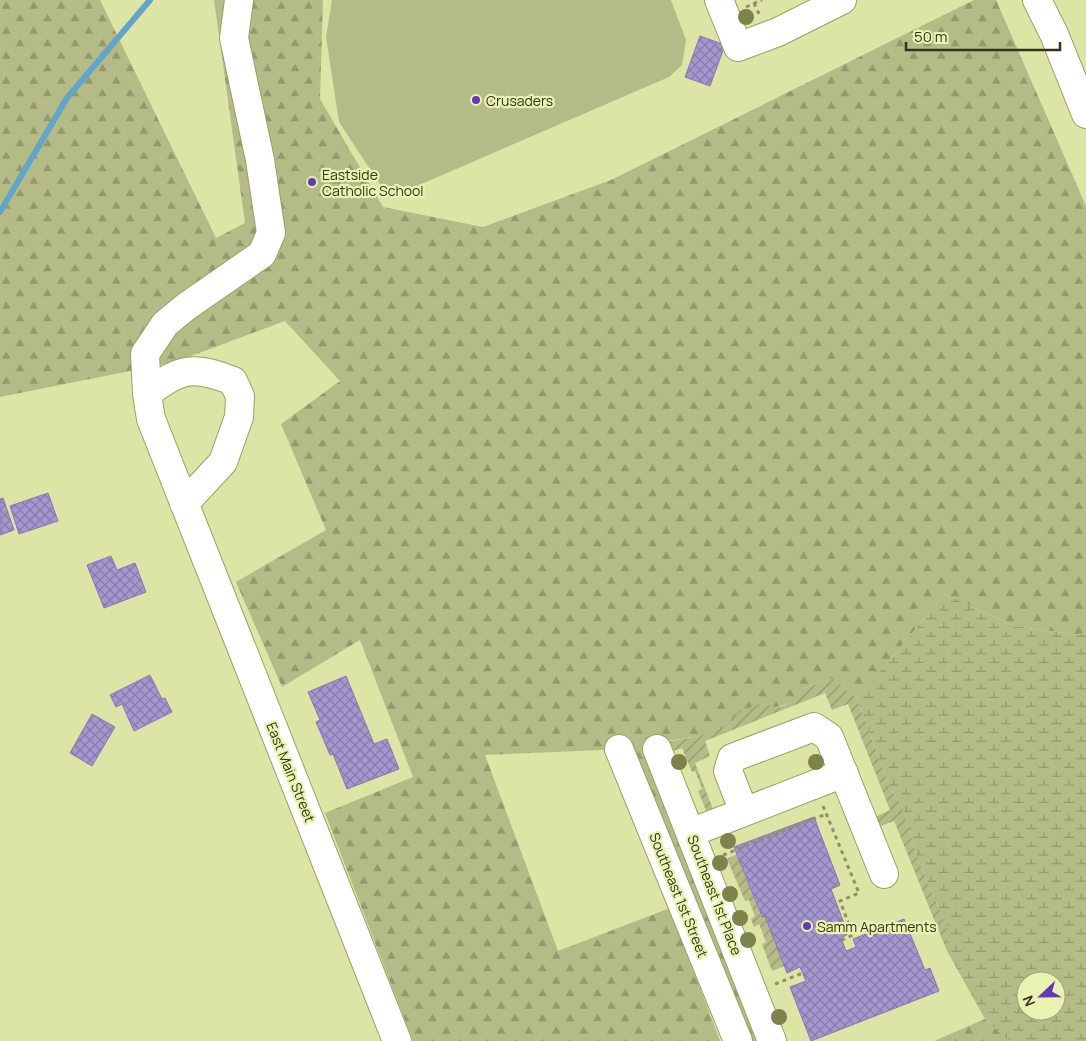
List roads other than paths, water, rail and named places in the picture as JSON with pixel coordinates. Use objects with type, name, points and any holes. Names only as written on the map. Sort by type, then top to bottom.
[{"type":"street","name":"East Main Street","points":[[239,0],[234,38],[263,177],[271,233],[262,254],[187,306],[165,324],[145,354],[147,394],[151,420],[397,1041]]},
{"type":"street","points":[[719,0],[738,47],[778,32],[842,0]]},
{"type":"street","points":[[1037,0],[1054,34],[1086,114]]},
{"type":"street","points":[[147,394],[166,379],[180,372],[196,370],[215,374],[233,381],[240,396],[239,417],[223,462],[184,504]]},
{"type":"street","points":[[744,812],[728,771],[732,758],[814,726],[829,737],[884,874]]},
{"type":"street","name":"Southeast 1st Street","points":[[619,749],[738,1041]]},
{"type":"street","name":"Southeast 1st Place","points":[[657,749],[772,1041]]},
{"type":"street","points":[[690,833],[844,773]]},
{"type":"waterway","points":[[0,212],[67,98],[150,0]]},
{"type":"place","name":"Crusaders","points":[[476,100]]},
{"type":"place","name":"Eastside Catholic School","points":[[312,182]]},
{"type":"place","name":"Samm Apartments","points":[[807,926]]}]
